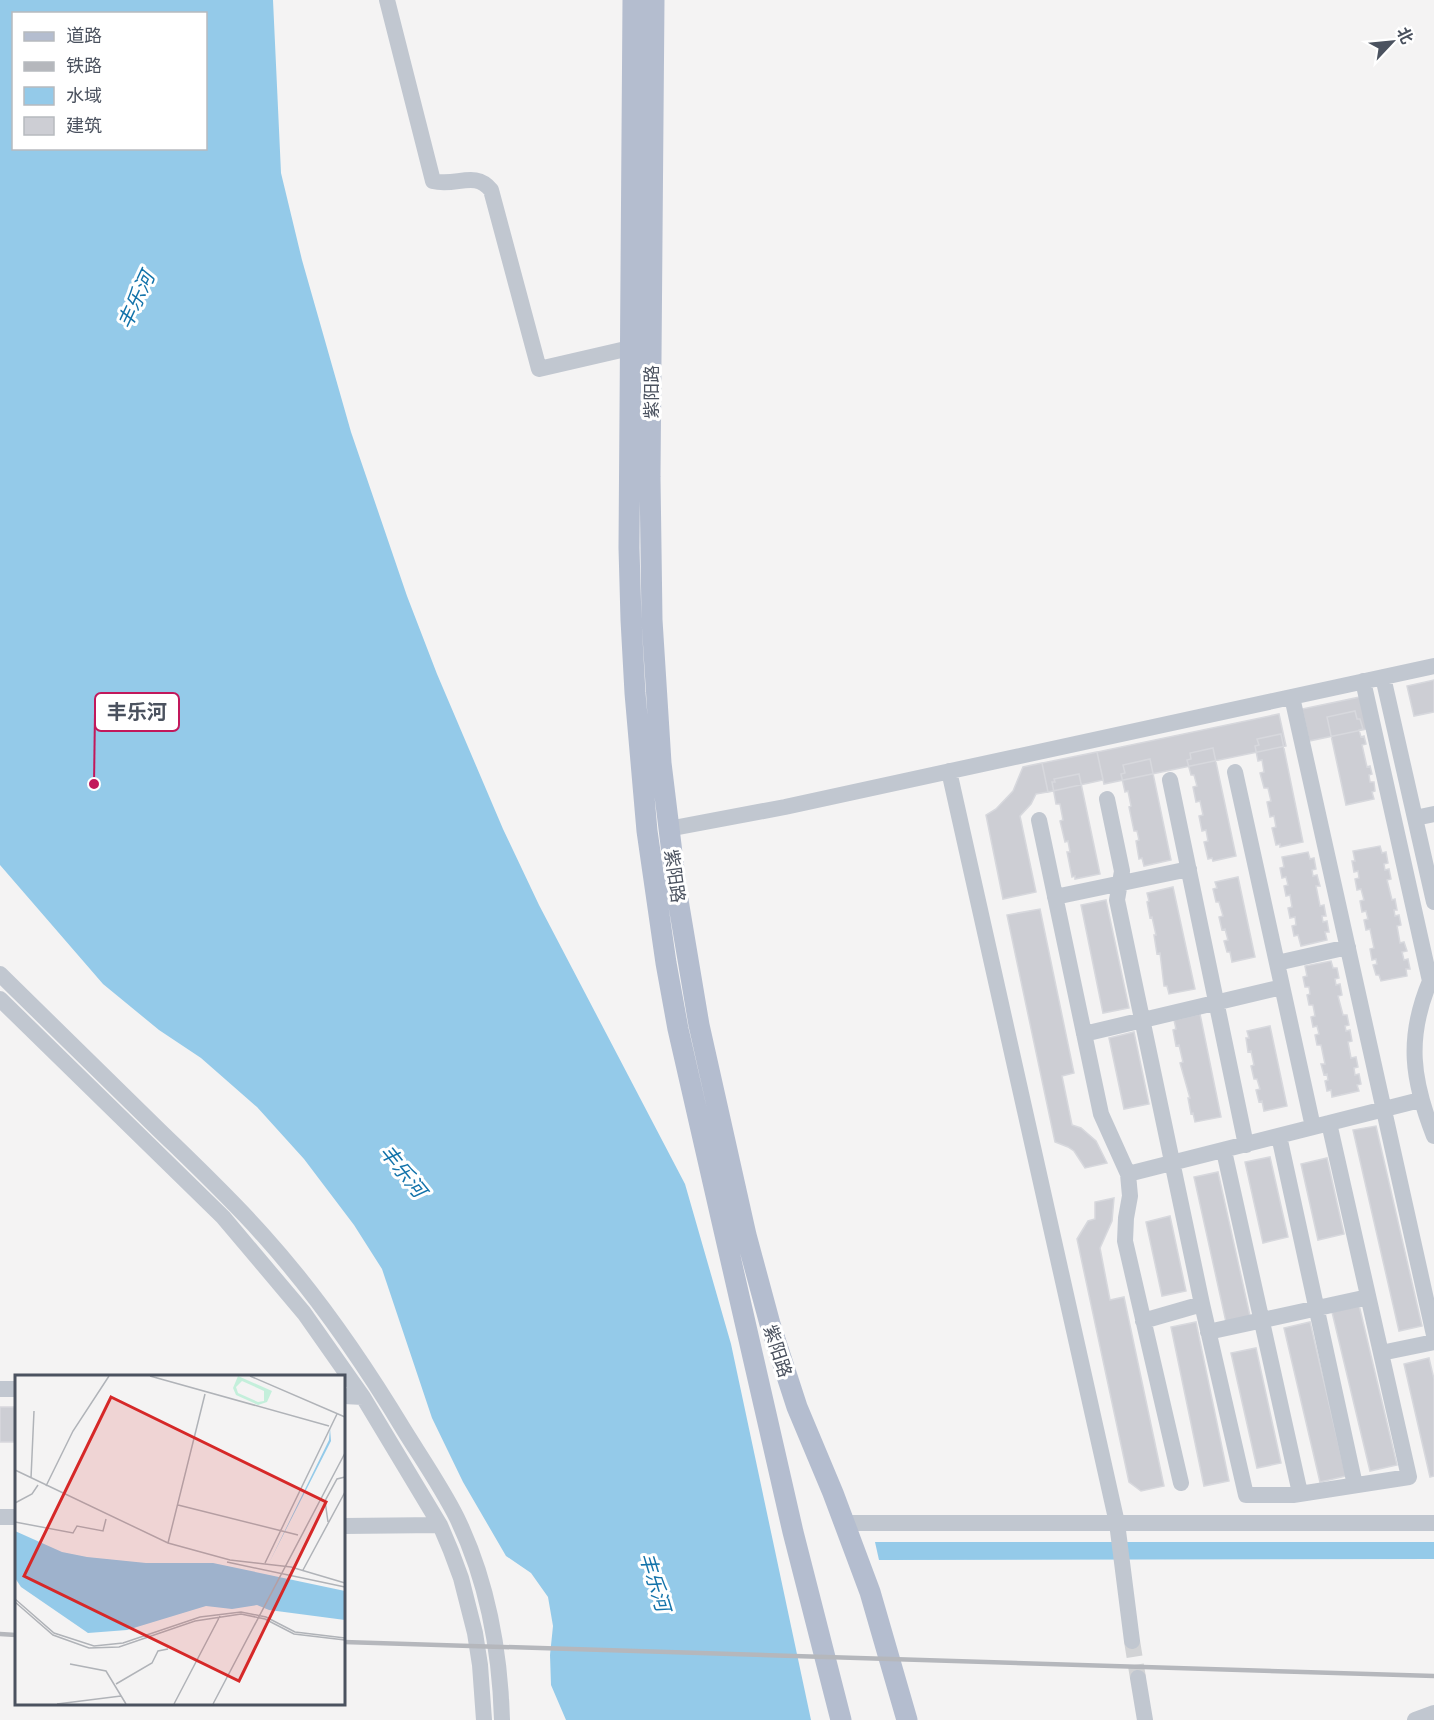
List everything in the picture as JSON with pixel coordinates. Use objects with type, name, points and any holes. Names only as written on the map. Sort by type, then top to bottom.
[{"type":"main road","name":"紫阳路","points":[[633,0],[629,548],[631,631],[640,764],[656,897],[678,1029],[793,1532],[841,1720]]},
{"type":"main road","name":"紫阳路","points":[[654,0],[651,548],[656,691],[668,829],[687,960],[699,1025],[757,1280],[790,1388],[845,1523],[870,1592],[907,1720]]},
{"type":"street","points":[[387,0],[433,181],[445,184],[477,179],[486,183],[491,190],[539,369],[630,348]]},
{"type":"street","points":[[668,829],[785,807],[1434,666]]},
{"type":"street","points":[[1383,677],[1434,902]]},
{"type":"street","points":[[1363,681],[1432,981],[1419,1010],[1414,1044],[1416,1082],[1420,1100],[1434,1136]]},
{"type":"street","points":[[1292,697],[1434,1335]]},
{"type":"street","points":[[949,771],[1118,1528],[1132,1641]]},
{"type":"street","points":[[1107,799],[1122,871],[1117,900],[1208,1332],[1246,1495],[1300,1493],[1409,1476],[1368,1297],[1282,987],[1235,772]]},
{"type":"street","points":[[1170,780],[1246,1145]]},
{"type":"street","points":[[1415,818],[1434,814]]},
{"type":"street","points":[[1039,820],[1101,1114],[1128,1174],[1130,1196],[1125,1241],[1181,1483]]},
{"type":"street","points":[[1055,897],[1189,869]]},
{"type":"street","points":[[1277,963],[1348,947]]},
{"type":"street","points":[[0,974],[236,1205],[292,1269],[349,1344],[378,1387],[456,1517],[468,1545],[478,1572],[493,1630],[502,1720]]},
{"type":"street","points":[[1084,1034],[1282,987]]},
{"type":"street","points":[[0,999],[230,1225],[304,1312],[363,1397],[440,1525],[461,1578],[475,1633],[484,1720]]},
{"type":"street","points":[[1128,1174],[1420,1100]]},
{"type":"street","points":[[1279,1136],[1355,1485]]},
{"type":"street","points":[[1224,1151],[1300,1493]]},
{"type":"street","points":[[1208,1332],[1368,1297]]},
{"type":"street","points":[[1143,1321],[1202,1304]]},
{"type":"street","points":[[1381,1353],[1434,1342]]},
{"type":"street","points":[[345,1396],[363,1397]]},
{"type":"street","points":[[845,1523],[1118,1528],[1434,1523]]},
{"type":"street","points":[[345,1526],[440,1525]]},
{"type":"street","points":[[1138,1678],[1145,1720]]},
{"type":"street","points":[[1415,1720],[1434,1713]]},
{"type":"water","points":[[0,0],[273,0],[281,173],[302,260],[351,432],[407,596],[437,674],[503,829],[539,905],[685,1184],[731,1344],[811,1720],[566,1720],[551,1685],[550,1655],[553,1626],[548,1597],[531,1573],[506,1556],[463,1482],[432,1418],[382,1269],[354,1225],[304,1159],[257,1107],[201,1058],[159,1030],[103,984],[0,865]]},
{"type":"water","points":[[875,1542],[1434,1542],[1434,1559],[879,1560]]},
{"type":"building","points":[[1434,680],[1434,712],[1414,716],[1407,686]]},
{"type":"building","points":[[1360,697],[1367,729],[1309,741],[1302,709]]},
{"type":"building","points":[[1355,711],[1363,729],[1359,730],[1361,737],[1364,736],[1366,744],[1362,745],[1367,767],[1370,766],[1372,774],[1369,775],[1370,782],[1374,782],[1375,791],[1372,792],[1374,799],[1346,805],[1327,717]]},
{"type":"building","points":[[1279,714],[1286,746],[1104,784],[1097,752]]},
{"type":"building","points":[[1281,734],[1303,842],[1280,847],[1280,844],[1276,845],[1272,828],[1276,827],[1274,816],[1270,817],[1267,802],[1271,801],[1268,788],[1264,788],[1260,773],[1264,772],[1262,760],[1258,761],[1255,746],[1259,745],[1257,739]]},
{"type":"building","points":[[1213,748],[1236,856],[1213,861],[1212,858],[1208,859],[1204,842],[1208,841],[1206,830],[1202,831],[1199,816],[1203,815],[1200,801],[1196,802],[1193,787],[1197,786],[1187,760],[1191,759],[1190,753]]},
{"type":"building","points":[[1097,752],[1103,780],[1048,792],[1042,763]]},
{"type":"building","points":[[1150,759],[1171,860],[1144,866],[1142,858],[1139,859],[1136,841],[1139,840],[1137,831],[1134,831],[1128,791],[1125,792],[1121,774],[1125,773],[1123,765]]},
{"type":"building","points":[[1042,763],[1048,792],[1036,794],[1031,804],[1020,816],[1036,892],[1003,899],[986,815],[996,809],[1013,791],[1023,767]]},
{"type":"building","points":[[1079,774],[1100,874],[1075,879],[1075,876],[1072,877],[1067,852],[1070,852],[1068,841],[1065,842],[1060,821],[1063,820],[1060,804],[1056,804],[1052,782],[1055,782],[1054,779]]},
{"type":"building","points":[[1380,846],[1382,853],[1386,852],[1388,863],[1384,864],[1385,870],[1389,869],[1391,879],[1387,880],[1392,900],[1395,899],[1397,910],[1394,910],[1395,916],[1399,915],[1401,925],[1397,926],[1400,943],[1404,942],[1407,951],[1402,952],[1404,960],[1408,959],[1410,969],[1406,969],[1407,976],[1381,981],[1373,965],[1377,964],[1376,959],[1372,960],[1370,949],[1374,948],[1370,929],[1366,930],[1364,920],[1368,919],[1366,911],[1362,912],[1360,901],[1364,900],[1361,889],[1357,890],[1355,879],[1359,878],[1358,871],[1354,872],[1352,861],[1355,861],[1353,851]]},
{"type":"building","points":[[1308,852],[1310,859],[1314,858],[1316,869],[1312,870],[1313,876],[1317,875],[1320,886],[1316,886],[1320,906],[1324,905],[1326,916],[1322,916],[1323,922],[1327,921],[1329,932],[1325,932],[1327,940],[1301,946],[1298,935],[1294,936],[1292,926],[1296,925],[1295,917],[1290,918],[1288,908],[1292,907],[1290,895],[1286,896],[1284,886],[1288,885],[1286,877],[1282,878],[1280,868],[1284,867],[1282,857]]},
{"type":"building","points":[[1238,877],[1255,957],[1232,962],[1224,941],[1228,940],[1225,929],[1222,930],[1219,917],[1223,916],[1213,889],[1217,888],[1215,882]]},
{"type":"building","points":[[1173,887],[1195,989],[1169,994],[1167,986],[1164,986],[1160,953],[1157,954],[1154,935],[1156,935],[1152,917],[1150,918],[1147,893]]},
{"type":"building","points":[[1106,900],[1129,1008],[1103,1013],[1081,905]]},
{"type":"building","points":[[1040,909],[1074,1073],[1062,1076],[1072,1125],[1081,1128],[1096,1141],[1107,1163],[1085,1168],[1074,1151],[1055,1142],[1007,915]]},
{"type":"building","points":[[1331,961],[1333,968],[1337,968],[1339,978],[1335,979],[1336,985],[1340,984],[1342,995],[1338,996],[1343,1015],[1347,1015],[1349,1025],[1345,1026],[1346,1031],[1350,1030],[1352,1041],[1348,1042],[1351,1058],[1356,1057],[1358,1067],[1354,1068],[1355,1075],[1359,1074],[1361,1084],[1357,1085],[1359,1091],[1332,1097],[1331,1090],[1327,1091],[1325,1081],[1328,1080],[1327,1074],[1324,1075],[1321,1064],[1325,1064],[1321,1045],[1317,1045],[1315,1035],[1319,1034],[1317,1026],[1313,1027],[1311,1017],[1315,1016],[1313,1005],[1309,1005],[1307,995],[1310,994],[1309,987],[1305,987],[1303,977],[1307,976],[1305,966]]},
{"type":"building","points":[[1200,1014],[1221,1117],[1195,1122],[1193,1113],[1191,1114],[1188,1098],[1190,1098],[1180,1063],[1183,1062],[1179,1045],[1176,1046],[1173,1030],[1176,1029],[1174,1020]]},
{"type":"building","points":[[1270,1026],[1287,1106],[1264,1111],[1256,1090],[1260,1089],[1257,1079],[1254,1079],[1251,1066],[1254,1065],[1251,1051],[1248,1052],[1246,1038],[1249,1038],[1247,1031]]},
{"type":"building","points":[[1134,1032],[1149,1104],[1124,1109],[1109,1038]]},
{"type":"building","points":[[1376,1126],[1422,1326],[1399,1331],[1353,1130]]},
{"type":"building","points":[[1270,1157],[1288,1237],[1263,1243],[1245,1162]]},
{"type":"building","points":[[1327,1158],[1344,1234],[1318,1240],[1301,1164]]},
{"type":"building","points":[[1218,1172],[1250,1316],[1226,1322],[1194,1177]]},
{"type":"building","points":[[1114,1198],[1112,1221],[1100,1248],[1110,1300],[1124,1297],[1164,1486],[1141,1491],[1129,1482],[1077,1239],[1088,1221],[1095,1219],[1095,1202]]},
{"type":"building","points":[[1170,1216],[1186,1291],[1162,1296],[1146,1222]]},
{"type":"building","points":[[1359,1305],[1397,1465],[1370,1471],[1332,1312]]},
{"type":"building","points":[[1196,1322],[1229,1481],[1204,1486],[1171,1327]]},
{"type":"building","points":[[1310,1322],[1346,1476],[1320,1482],[1284,1328]]},
{"type":"building","points":[[1256,1348],[1281,1463],[1257,1468],[1231,1353]]},
{"type":"building","points":[[1429,1358],[1434,1379],[1434,1476],[1430,1477],[1404,1364]]},
{"type":"building","points":[[0,1407],[15,1407],[15,1442],[0,1442]]},
{"type":"tunnel","points":[[1132,1641],[1138,1678]]},
{"type":"railway","points":[[0,1634],[15,1635]]},
{"type":"railway","points":[[345,1642],[1434,1676]]},
{"type":"place","name":"丰乐河","points":[[94,784]]}]
